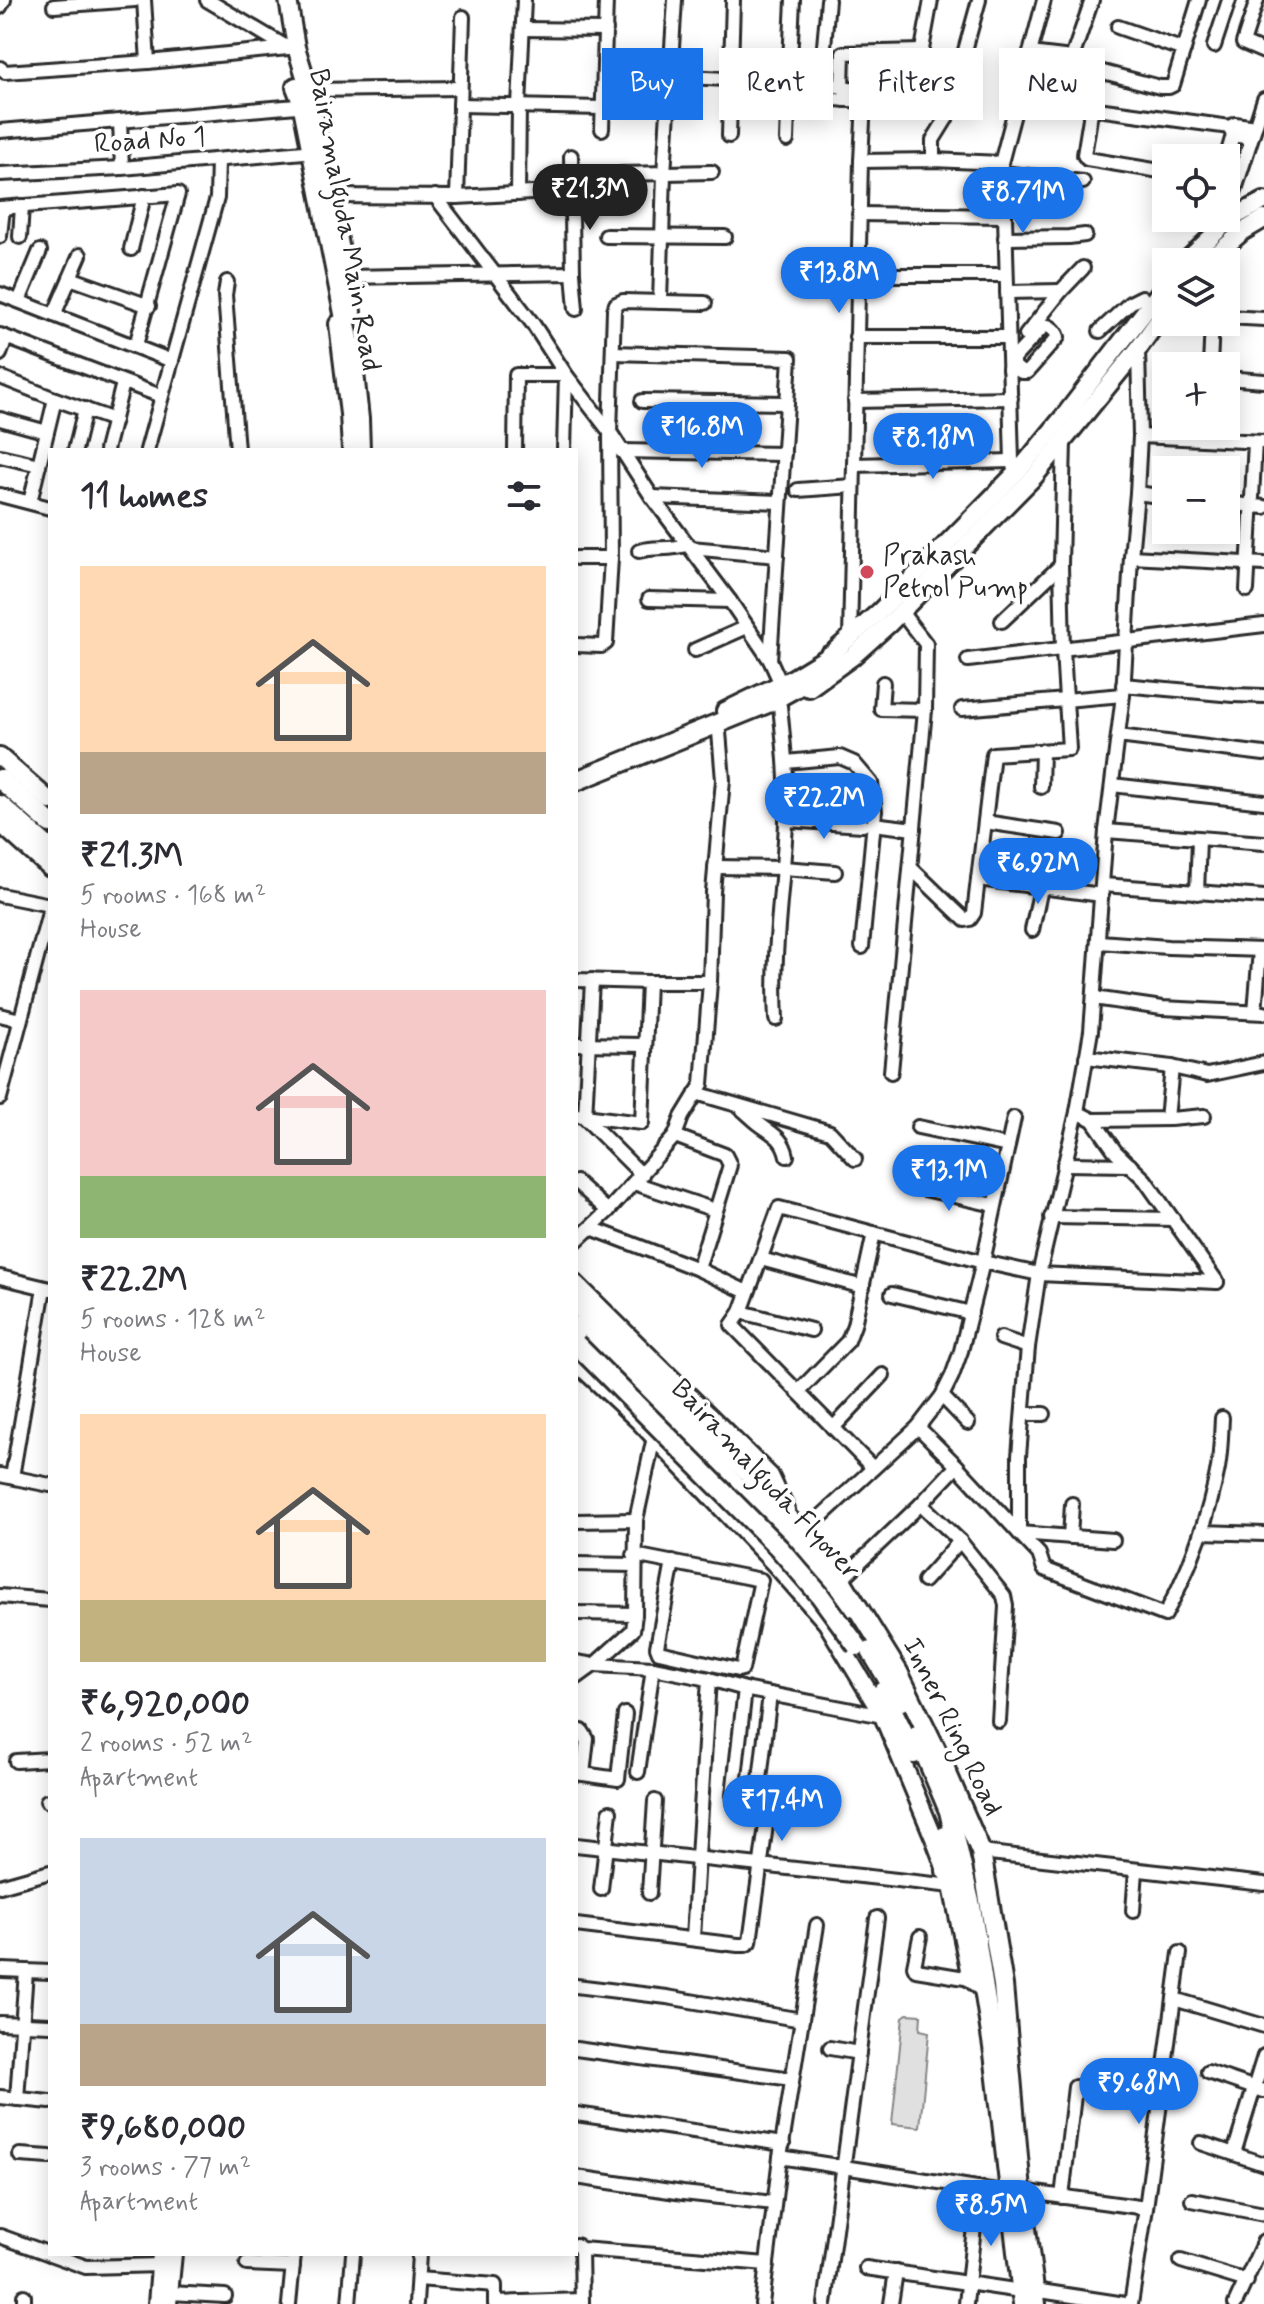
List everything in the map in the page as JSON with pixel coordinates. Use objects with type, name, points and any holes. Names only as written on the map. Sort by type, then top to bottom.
[{"type":"highway","points":[[302,89],[302,102],[341,293],[359,419],[360,448]]},
{"type":"highway","points":[[578,783],[768,703],[804,683],[829,656]]},
{"type":"highway","points":[[0,779],[48,821]]},
{"type":"highway","points":[[0,805],[48,847]]},
{"type":"highway","name":"Bairamalguda Flyover","points":[[578,1306],[792,1530],[839,1598],[902,1702],[949,1811],[953,1875]]},
{"type":"highway","name":"Bairamalguda Flyover","points":[[578,1328],[744,1481]]},
{"type":"highway","points":[[578,1346],[779,1548],[819,1594],[857,1646],[906,1736],[945,1836],[953,1875]]},
{"type":"highway","points":[[770,1559],[792,1530]]},
{"type":"highway","name":"Inner Ring Road","points":[[792,1530],[841,1580],[898,1672],[981,1852],[1003,1985],[1012,2157],[1029,2297]]},
{"type":"highway","name":"Inner Ring Road","points":[[953,1875],[971,1906],[977,1984],[994,2053],[1012,2157]]},
{"type":"main road","name":"Bairamalguda Main Road","points":[[277,0],[302,89],[297,106],[341,347],[351,448]]},
{"type":"main road","points":[[288,0],[302,89],[331,196],[346,277],[362,379],[367,448]]},
{"type":"main road","points":[[1240,214],[1264,201]]},
{"type":"main road","points":[[1224,248],[1264,219]]},
{"type":"main road","points":[[1200,248],[1216,232]]},
{"type":"main road","points":[[578,772],[756,698],[829,656],[880,611],[1068,411],[1152,304]]},
{"type":"main road","points":[[578,783],[719,732],[780,706],[852,657],[901,612],[1034,477],[1138,349],[1152,306]]},
{"type":"main road","points":[[0,757],[48,799]]},
{"type":"main road","points":[[0,823],[48,866]]},
{"type":"main road","name":"Inner Ring Road","points":[[578,1286],[770,1476],[792,1530]]},
{"type":"main road","name":"Inner Ring Road","points":[[578,1364],[654,1437],[827,1623],[883,1716],[953,1875]]},
{"type":"main road","points":[[165,2258],[165,2300]]},
{"type":"street","points":[[0,7],[4,0]]},
{"type":"street","points":[[54,6],[135,0]]},
{"type":"street","points":[[144,0],[148,62]]},
{"type":"street","points":[[207,0],[288,48]]},
{"type":"street","points":[[518,194],[524,0]]},
{"type":"street","points":[[605,48],[606,0]]},
{"type":"street","points":[[672,48],[675,0]]},
{"type":"street","points":[[732,48],[733,0]]},
{"type":"street","points":[[791,48],[793,0]]},
{"type":"street","points":[[828,0],[821,81],[824,85],[849,93]]},
{"type":"street","points":[[923,48],[931,0]]},
{"type":"street","points":[[933,160],[933,140],[946,119],[979,0]]},
{"type":"street","points":[[1031,48],[1044,0]]},
{"type":"street","points":[[1075,48],[1092,0]]},
{"type":"street","points":[[1105,73],[1169,87],[1176,80],[1199,0]]},
{"type":"street","points":[[1214,46],[1229,0]]},
{"type":"street","points":[[1257,0],[1243,43],[1264,52]]},
{"type":"street","points":[[457,197],[463,17]]},
{"type":"street","points":[[1118,27],[1184,50]]},
{"type":"street","points":[[523,29],[606,30]]},
{"type":"street","points":[[0,68],[5,72],[288,48]]},
{"type":"street","points":[[845,91],[843,53],[849,53]]},
{"type":"street","points":[[302,89],[460,88]]},
{"type":"street","points":[[833,94],[849,91]]},
{"type":"street","points":[[1240,174],[1264,99]]},
{"type":"street","points":[[460,105],[602,108]]},
{"type":"street","points":[[0,131],[297,106]]},
{"type":"street","points":[[1152,170],[1084,157],[1091,112],[1097,109],[1253,132]]},
{"type":"street","points":[[602,120],[602,129]]},
{"type":"street","points":[[660,302],[667,120]]},
{"type":"street","points":[[729,136],[730,120]]},
{"type":"street","points":[[787,140],[788,120]]},
{"type":"street","points":[[850,638],[863,120]]},
{"type":"street","points":[[854,465],[1014,468],[1012,355],[1002,168],[1014,120]]},
{"type":"street","points":[[120,122],[122,168]]},
{"type":"street","points":[[1229,144],[1232,131]]},
{"type":"street","name":"Road No 1","points":[[0,174],[122,168],[304,152]]},
{"type":"street","points":[[571,156],[576,309]]},
{"type":"street","points":[[148,448],[217,198],[218,160]]},
{"type":"street","points":[[861,161],[933,160],[1083,182]]},
{"type":"street","points":[[622,174],[712,172]]},
{"type":"street","points":[[331,196],[457,197],[570,191]]},
{"type":"street","points":[[0,236],[2,208],[178,194],[136,345]]},
{"type":"street","points":[[131,249],[144,196]]},
{"type":"street","points":[[435,196],[533,324],[652,497],[730,601],[770,660],[781,684]]},
{"type":"street","points":[[20,237],[22,206]]},
{"type":"street","points":[[859,214],[1005,216]]},
{"type":"street","points":[[1005,238],[1085,235]]},
{"type":"street","points":[[606,236],[725,237]]},
{"type":"street","points":[[19,301],[40,251]]},
{"type":"street","points":[[54,315],[80,255]]},
{"type":"street","points":[[1012,355],[1061,291],[1083,268]]},
{"type":"street","points":[[346,277],[573,273]]},
{"type":"street","points":[[858,275],[1006,275]]},
{"type":"street","points":[[70,278],[149,306]]},
{"type":"street","points":[[227,282],[225,295],[237,448]]},
{"type":"street","points":[[1129,288],[1152,302]]},
{"type":"street","points":[[1007,292],[1061,291]]},
{"type":"street","points":[[0,294],[172,361]]},
{"type":"street","points":[[578,645],[601,646],[606,643],[611,558],[610,432],[616,304],[623,301],[705,303]]},
{"type":"street","points":[[1100,331],[1130,303],[1152,303]]},
{"type":"street","points":[[1240,318],[1264,319]]},
{"type":"street","points":[[0,354],[3,336],[161,396]]},
{"type":"street","points":[[856,337],[1012,355]]},
{"type":"street","points":[[1019,1533],[1019,1456],[1028,1347],[1039,1274],[1077,1112],[1091,1031],[1106,831],[1123,690],[1137,493],[1140,436],[1138,349]]},
{"type":"street","points":[[613,353],[790,358],[770,660]]},
{"type":"street","points":[[515,448],[516,375],[566,375]]},
{"type":"street","points":[[564,448],[566,375]]},
{"type":"street","points":[[0,377],[114,420]]},
{"type":"street","points":[[1240,379],[1264,381]]},
{"type":"street","points":[[107,448],[123,383]]},
{"type":"street","points":[[855,401],[1011,398]]},
{"type":"street","points":[[30,502],[55,399]]},
{"type":"street","points":[[642,401],[787,403]]},
{"type":"street","points":[[75,448],[85,409]]},
{"type":"street","points":[[0,419],[47,432]]},
{"type":"street","points":[[1140,436],[1152,435]]},
{"type":"street","points":[[911,868],[965,920],[970,919],[974,913],[993,754],[1069,749],[1061,565],[1064,441]]},
{"type":"street","points":[[1247,590],[1247,563],[1257,506],[1259,442]]},
{"type":"street","points":[[621,451],[784,454]]},
{"type":"street","points":[[0,456],[39,465]]},
{"type":"street","points":[[798,490],[853,486]]},
{"type":"street","points":[[1137,493],[1152,495]]},
{"type":"street","points":[[0,495],[48,507]]},
{"type":"street","points":[[652,497],[780,502]]},
{"type":"street","points":[[639,551],[689,546],[777,556]]},
{"type":"street","points":[[1131,557],[1264,564]]},
{"type":"street","points":[[578,558],[611,558]]},
{"type":"street","points":[[1002,621],[1061,565]]},
{"type":"street","points":[[649,599],[730,601]]},
{"type":"street","points":[[891,1072],[925,710],[926,644],[901,612]]},
{"type":"street","points":[[968,660],[1264,625]]},
{"type":"street","points":[[695,650],[747,627]]},
{"type":"street","points":[[883,683],[881,709],[925,710]]},
{"type":"street","points":[[962,709],[1066,700],[1123,690],[1264,696]]},
{"type":"street","points":[[776,1019],[774,983],[786,820],[786,762],[780,706]]},
{"type":"street","points":[[578,1239],[608,1211],[675,1136],[682,1117],[702,1084],[723,780],[719,732]]},
{"type":"street","points":[[1118,736],[1264,754]]},
{"type":"street","points":[[1041,787],[1042,751]]},
{"type":"street","points":[[786,762],[840,757],[854,763],[871,783],[875,811],[868,824],[862,947]]},
{"type":"street","points":[[1112,785],[1264,802]]},
{"type":"street","points":[[786,820],[914,829]]},
{"type":"street","points":[[985,822],[1059,833]]},
{"type":"street","points":[[1106,831],[1264,843]]},
{"type":"street","points":[[1197,893],[1199,839]]},
{"type":"street","points":[[715,867],[835,872]]},
{"type":"street","points":[[978,879],[1041,888],[1264,897]]},
{"type":"street","points":[[1032,930],[1041,888]]},
{"type":"street","points":[[0,895],[48,907]]},
{"type":"street","points":[[0,1098],[48,915]]},
{"type":"street","points":[[1094,998],[1162,1008],[1260,1012],[1262,950],[1099,942]]},
{"type":"street","points":[[578,980],[710,982]]},
{"type":"street","points":[[592,980],[582,1045],[580,1116],[638,1179],[715,1210]]},
{"type":"street","points":[[580,1116],[642,1123],[648,982]]},
{"type":"street","points":[[0,1015],[20,1020]]},
{"type":"street","points":[[582,1045],[645,1045]]},
{"type":"street","points":[[1086,1057],[1172,1067],[1207,1075],[1264,1063]]},
{"type":"street","points":[[1167,1119],[1172,1067]]},
{"type":"street","points":[[696,1093],[830,1132],[855,1159]]},
{"type":"street","points":[[737,1105],[776,1134],[785,1146],[787,1156]]},
{"type":"street","points":[[1077,1112],[1093,1120],[1204,1116]]},
{"type":"street","points":[[792,1530],[873,1468],[918,1427],[942,1396],[961,1351],[971,1313],[1014,1118]]},
{"type":"street","points":[[873,1468],[732,1325],[741,1312],[779,1208],[1039,1274],[1217,1282],[1145,1180],[1115,1151],[1093,1120]]},
{"type":"street","points":[[918,1127],[1008,1146]]},
{"type":"street","points":[[675,1136],[728,1158],[729,1170],[698,1269]]},
{"type":"street","points":[[1064,1164],[1130,1165]]},
{"type":"street","points":[[578,1184],[608,1211]]},
{"type":"street","points":[[911,1186],[994,1205]]},
{"type":"street","points":[[1051,1217],[1173,1219]]},
{"type":"street","points":[[591,1228],[698,1269],[747,1292]]},
{"type":"street","points":[[798,1392],[848,1341],[874,1233]]},
{"type":"street","points":[[761,1259],[863,1287]]},
{"type":"street","points":[[0,1277],[47,1288],[6,1476],[48,1485]]},
{"type":"street","points":[[892,1294],[971,1313]]},
{"type":"street","points":[[741,1312],[811,1330]]},
{"type":"street","points":[[1001,1338],[1028,1347]]},
{"type":"street","points":[[833,1428],[883,1375]]},
{"type":"street","points":[[942,1396],[968,1423]]},
{"type":"street","points":[[1023,1414],[1044,1414]]},
{"type":"street","points":[[918,1427],[1039,1554],[1044,1569],[1165,1615],[1182,1583],[1202,1532],[1219,1466],[1222,1418]]},
{"type":"street","points":[[578,1677],[633,1630],[636,1520],[654,1437]]},
{"type":"street","points":[[841,1580],[957,1466]]},
{"type":"street","points":[[921,1504],[960,1541],[1004,1596],[999,1721]]},
{"type":"street","points":[[1070,1537],[1072,1504]]},
{"type":"street","points":[[578,1521],[636,1520]]},
{"type":"street","points":[[1202,1532],[1264,1534]]},
{"type":"street","points":[[1019,1533],[1113,1540]]},
{"type":"street","points":[[924,1581],[960,1541]]},
{"type":"street","points":[[673,1562],[657,1647],[659,1652],[738,1670],[742,1669],[761,1580],[767,1576],[770,1559]]},
{"type":"street","points":[[578,1564],[634,1560],[673,1562],[761,1580]]},
{"type":"street","points":[[0,1596],[48,1600]]},
{"type":"street","points":[[578,1613],[635,1614]]},
{"type":"street","points":[[578,1662],[653,1668],[883,1716]]},
{"type":"street","points":[[638,1772],[653,1668]]},
{"type":"street","points":[[693,1938],[709,1679]]},
{"type":"street","points":[[745,1689],[733,1795],[737,1800],[754,1802],[758,1797],[770,1694]]},
{"type":"street","points":[[578,1731],[582,1731],[587,1739],[579,1773],[618,1779],[625,1714]]},
{"type":"street","points":[[16,1761],[48,1759]]},
{"type":"street","points":[[649,1893],[655,1801]]},
{"type":"street","points":[[601,1889],[610,1812]]},
{"type":"street","points":[[578,1925],[738,1945],[750,1942],[767,1818]]},
{"type":"street","points":[[578,1845],[762,1864],[953,1875]]},
{"type":"street","points":[[981,1852],[1264,1884]]},
{"type":"street","points":[[1133,1911],[1136,1871]]},
{"type":"street","points":[[0,1886],[48,1873]]},
{"type":"street","points":[[825,2304],[877,1918]]},
{"type":"street","points":[[762,2304],[780,2157],[817,1925]]},
{"type":"street","points":[[920,1937],[914,1966],[916,1970],[977,1984]]},
{"type":"street","points":[[1131,2304],[1180,1953]]},
{"type":"street","points":[[2,1970],[48,1972]]},
{"type":"street","points":[[17,2099],[26,1971]]},
{"type":"street","points":[[578,1986],[667,1997],[802,2020]]},
{"type":"street","points":[[1174,1999],[1264,2026]]},
{"type":"street","points":[[0,2023],[48,2025]]},
{"type":"street","points":[[830,2048],[859,2053]]},
{"type":"street","points":[[578,2049],[792,2079]]},
{"type":"street","points":[[1234,2153],[1259,2089],[1264,2056]]},
{"type":"street","points":[[1208,2072],[1259,2089]]},
{"type":"street","points":[[1062,2197],[1075,2087]]},
{"type":"street","points":[[0,2097],[48,2102]]},
{"type":"street","points":[[578,2114],[783,2144]]},
{"type":"street","points":[[1201,2143],[1264,2164]]},
{"type":"street","points":[[20,2155],[48,2157]]},
{"type":"street","points":[[780,2157],[978,2188],[1146,2208]]},
{"type":"street","points":[[578,2177],[774,2203]]},
{"type":"street","points":[[966,2304],[978,2188]]},
{"type":"street","points":[[1192,2200],[1264,2214]]},
{"type":"street","points":[[0,2236],[48,2253]]},
{"type":"street","points":[[1235,2304],[1264,2241]]},
{"type":"street","points":[[418,2279],[495,2285],[495,2303],[582,2302],[578,2247],[767,2264]]},
{"type":"street","points":[[56,2256],[86,2267],[165,2258]]},
{"type":"street","points":[[349,2304],[353,2256]]},
{"type":"street","points":[[416,2304],[419,2256]]},
{"type":"street","points":[[247,2264],[293,2260],[289,2304]]},
{"type":"street","points":[[1181,2261],[1247,2281]]},
{"type":"street","points":[[866,2268],[1029,2297],[1125,2304]]},
{"type":"street","points":[[891,2304],[896,2272]]},
{"type":"street","points":[[165,2300],[225,2296]]},
{"type":"shaded area","points":[[907,2014],[921,2015],[920,2030],[929,2032],[920,2127],[892,2124],[903,2017]]},
{"type":"place","name":"Prakash Petrol Pump","points":[[867,572]]}]
